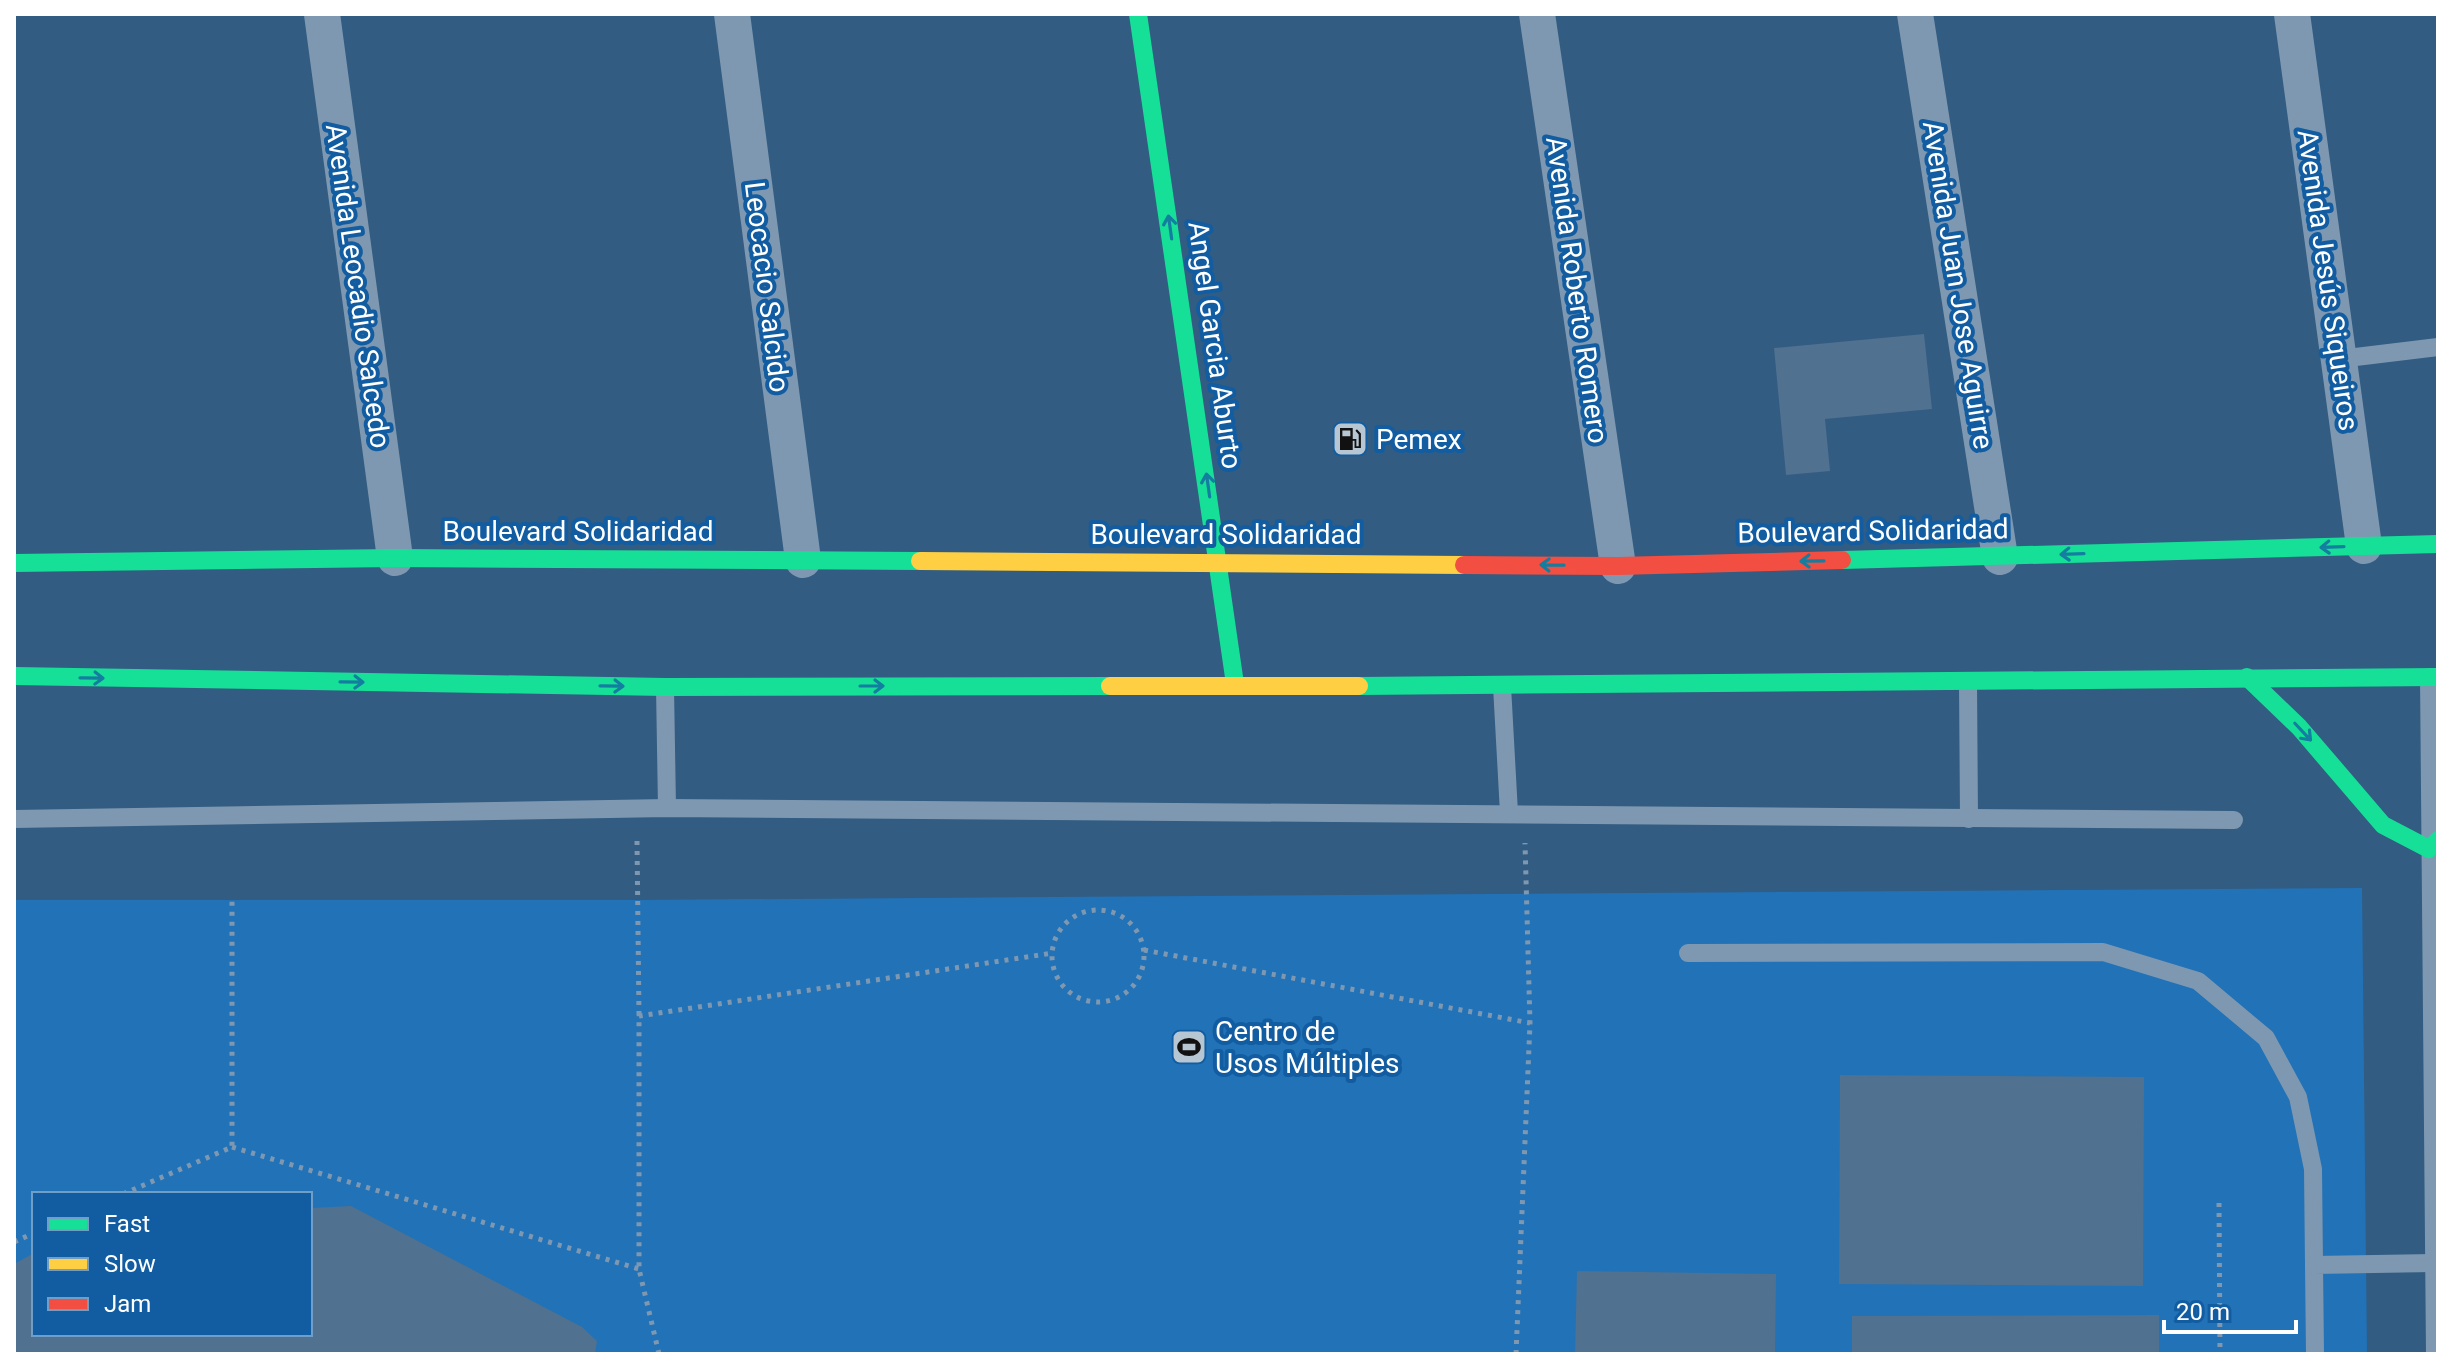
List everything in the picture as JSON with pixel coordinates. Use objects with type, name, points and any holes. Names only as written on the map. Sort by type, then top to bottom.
[{"type":"main road","name":"Angel Garcia Aburto","points":[[1138,14],[1235,684]]},
{"type":"main road","name":"Boulevard Solidaridad","points":[[14,563],[395,558],[1618,566],[2438,544]]},
{"type":"main road","points":[[14,676],[665,687],[1502,686],[2434,677]]},
{"type":"main road","points":[[2247,677],[2299,727],[2383,825],[2434,845]]},
{"type":"street","name":"Avenida Leocadio Salcedo","points":[[322,14],[395,558]]},
{"type":"street","name":"Leocacio Salcido","points":[[732,14],[803,560]]},
{"type":"street","name":"Avenida Roberto Romero","points":[[1537,14],[1618,566]]},
{"type":"street","name":"Avenida Juan Jose Aguirre","points":[[1915,14],[2000,557]]},
{"type":"street","name":"Avenida Jesús Siqueiros","points":[[2292,14],[2364,546]]},
{"type":"lane","points":[[2339,359],[2438,347]]},
{"type":"lane","points":[[2434,677],[2435,1354]]},
{"type":"lane","points":[[1968,680],[1969,819]]},
{"type":"lane","points":[[1502,686],[1517,813]]},
{"type":"lane","points":[[665,687],[667,808]]},
{"type":"lane","points":[[14,819],[667,808],[2234,820]]},
{"type":"lane","points":[[1688,953],[2103,952],[2198,981],[2266,1038],[2298,1097],[2313,1169],[2315,1354]]},
{"type":"lane","points":[[2314,1265],[2434,1263]]},
{"type":"path","points":[[636,809],[639,1269],[659,1354]]},
{"type":"path","points":[[1516,1354],[1530,1023],[1517,813]]},
{"type":"path","points":[[232,900],[232,1147]]},
{"type":"path","points":[[1104,910],[1131,923],[1144,950],[1137,980],[1114,999],[1100,1002],[1071,993],[1054,968],[1056,939],[1075,916],[1104,910]]},
{"type":"path","points":[[1144,950],[1530,1023]]},
{"type":"path","points":[[639,1016],[1053,953]]},
{"type":"path","points":[[128,1192],[232,1147],[639,1269]]},
{"type":"path","points":[[2219,1203],[2220,1354]]},
{"type":"shaded area","name":"Centro de Usos Múltiples","points":[[2362,888],[2367,1354],[14,1354],[14,900],[637,900]]},
{"type":"building","points":[[1924,334],[1932,409],[1825,419],[1830,471],[1786,475],[1774,348]]},
{"type":"building","points":[[1840,1075],[2144,1077],[2143,1286],[1839,1284]]},
{"type":"building","points":[[351,1206],[582,1327],[597,1341],[595,1354],[14,1354],[14,1264],[32,1254],[32,1336],[312,1336],[312,1208]]},
{"type":"building","points":[[1577,1271],[1776,1274],[1775,1354],[1575,1354]]},
{"type":"building","points":[[2159,1315],[2159,1354],[1852,1354],[1852,1316]]},
{"type":"traffic: fast","points":[[1138,14],[1235,684]]},
{"type":"traffic: fast","points":[[1842,560],[2438,544]]},
{"type":"traffic: fast","points":[[14,563],[395,558],[920,561]]},
{"type":"traffic: fast","points":[[14,676],[665,687],[1110,686]]},
{"type":"traffic: fast","points":[[2247,677],[2299,727],[2383,825],[2429,849],[2438,840]]},
{"type":"traffic: fast","points":[[1359,686],[2438,677]]},
{"type":"traffic: slow","points":[[920,561],[1464,565]]},
{"type":"traffic: slow","points":[[1110,686],[1359,686]]},
{"type":"traffic: jam","points":[[1464,565],[1618,566],[1842,560]]},
{"type":"place","name":"Pemex","points":[[1350,439]]},
{"type":"place","name":"Centro de Usos Múltiples","points":[[1189,1047]]}]
